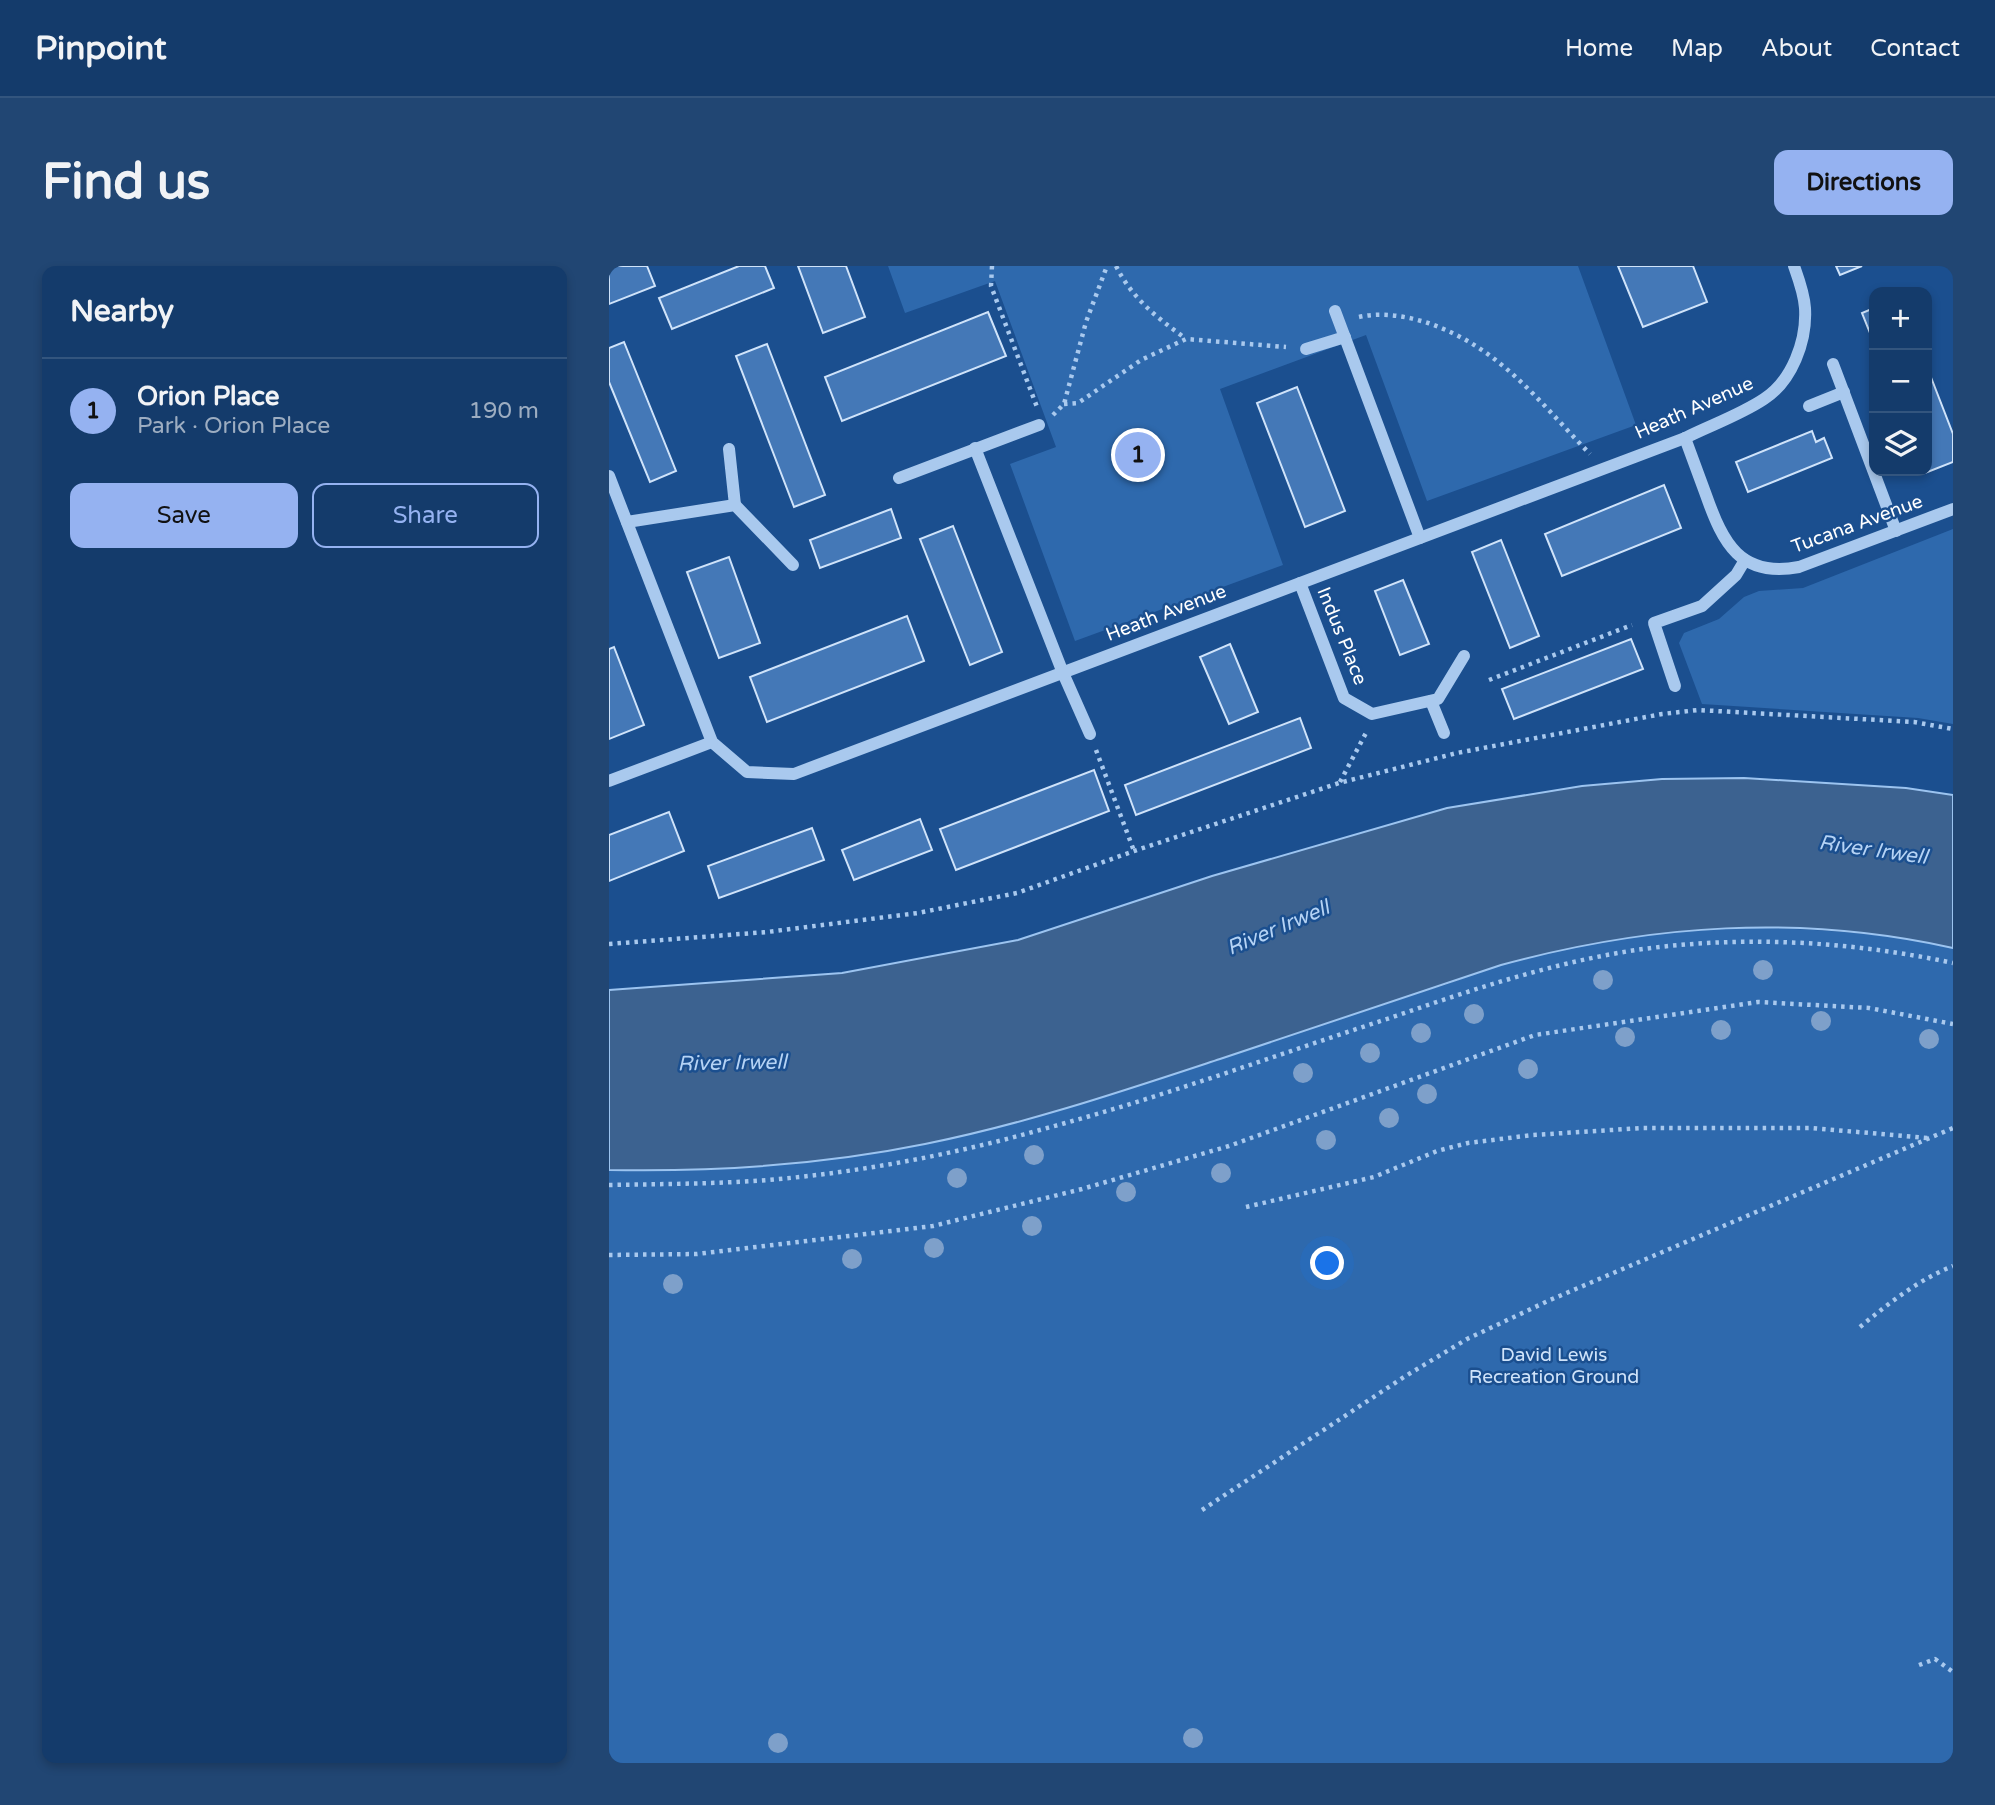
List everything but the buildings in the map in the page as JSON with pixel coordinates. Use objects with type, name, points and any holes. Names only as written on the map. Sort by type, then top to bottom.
[{"type":"street","name":"Heath Avenue","points":[[609,476],[712,742],[747,772],[794,774],[1685,438],[1765,399],[1787,374],[1802,344],[1805,326],[1803,289],[1794,266]]},
{"type":"street","points":[[1337,316],[1420,538]]},
{"type":"street","points":[[1306,349],[1345,337]]},
{"type":"street","points":[[1833,364],[1896,531]]},
{"type":"street","points":[[1809,406],[1844,392]]},
{"type":"street","points":[[899,478],[1041,425]]},
{"type":"street","name":"Tucana Avenue","points":[[1685,438],[1721,535],[1731,548],[1745,559],[1772,569],[1799,566],[1953,509]]},
{"type":"street","points":[[729,449],[735,505],[793,565]]},
{"type":"street","points":[[975,449],[1063,673],[1090,734]]},
{"type":"street","points":[[627,522],[735,505]]},
{"type":"street","points":[[1675,685],[1654,623],[1702,606],[1736,575],[1745,559]]},
{"type":"street","name":"Indus Place","points":[[1300,583],[1344,698],[1372,714]]},
{"type":"street","points":[[1372,714],[1439,699],[1464,656]]},
{"type":"street","points":[[1431,701],[1444,733]]},
{"type":"street","points":[[609,781],[712,742]]},
{"type":"path","points":[[992,266],[991,286],[1041,425],[1065,404],[1078,403],[1142,360],[1186,339],[1306,349]]},
{"type":"path","points":[[1065,404],[1073,363],[1107,266]]},
{"type":"path","points":[[1116,266],[1126,287],[1157,318],[1186,339]]},
{"type":"path","points":[[1337,316],[1394,315],[1419,320],[1467,339],[1489,352],[1515,374],[1603,467]]},
{"type":"path","points":[[1489,680],[1632,625]]},
{"type":"path","points":[[609,944],[767,932],[918,912],[1017,893],[1134,850],[1339,783],[1457,753],[1662,714],[1698,710],[1914,722],[1953,729]]},
{"type":"path","points":[[1339,783],[1368,729],[1372,714]]},
{"type":"path","points":[[1090,734],[1134,850]]},
{"type":"path","points":[[609,1185],[769,1180],[848,1171],[925,1158],[1087,1116],[1500,981],[1567,963],[1637,950],[1719,942],[1804,943],[1853,946],[1953,963]]},
{"type":"path","points":[[609,1255],[697,1254],[933,1226],[1082,1189],[1229,1146],[1535,1035],[1758,1002],[1869,1009],[1953,1024]]},
{"type":"path","points":[[1246,1208],[1374,1177],[1437,1151],[1468,1143],[1533,1135],[1643,1128],[1811,1128],[1929,1138]]},
{"type":"path","points":[[1202,1510],[1403,1377],[1467,1339],[1550,1300],[1953,1128]]},
{"type":"path","points":[[1860,1327],[1891,1302],[1935,1273],[1953,1266]]},
{"type":"path","points":[[1920,1665],[1935,1659],[1953,1672]]},
{"type":"green space","points":[[888,266],[1578,266],[1636,425],[1427,501],[1366,335],[1220,389],[1283,565],[1075,641],[1010,464],[1056,447],[995,281],[905,313]]},
{"type":"green space","points":[[1953,529],[1953,724],[1918,718],[1702,704],[1679,643],[1684,633],[1719,619],[1744,597],[1759,591],[1803,588]]},
{"type":"green space","name":"David Lewis Recreation Ground","points":[[1737,927],[1872,935],[1953,948],[1953,1763],[609,1763],[609,1170],[706,1169],[848,1157],[1445,985],[1544,953],[1625,937]]},
{"type":"water","name":"River Irwell","points":[[1744,778],[1906,788],[1953,795],[1953,948],[1896,937],[1782,928],[1726,928],[1613,940],[1501,965],[1110,1095],[962,1136],[886,1151],[768,1166],[609,1170],[609,990],[842,973],[1018,940],[1212,876],[1447,808],[1582,786],[1662,779]]},
{"type":"place","name":"Orion Place","points":[[1138,455]]}]
